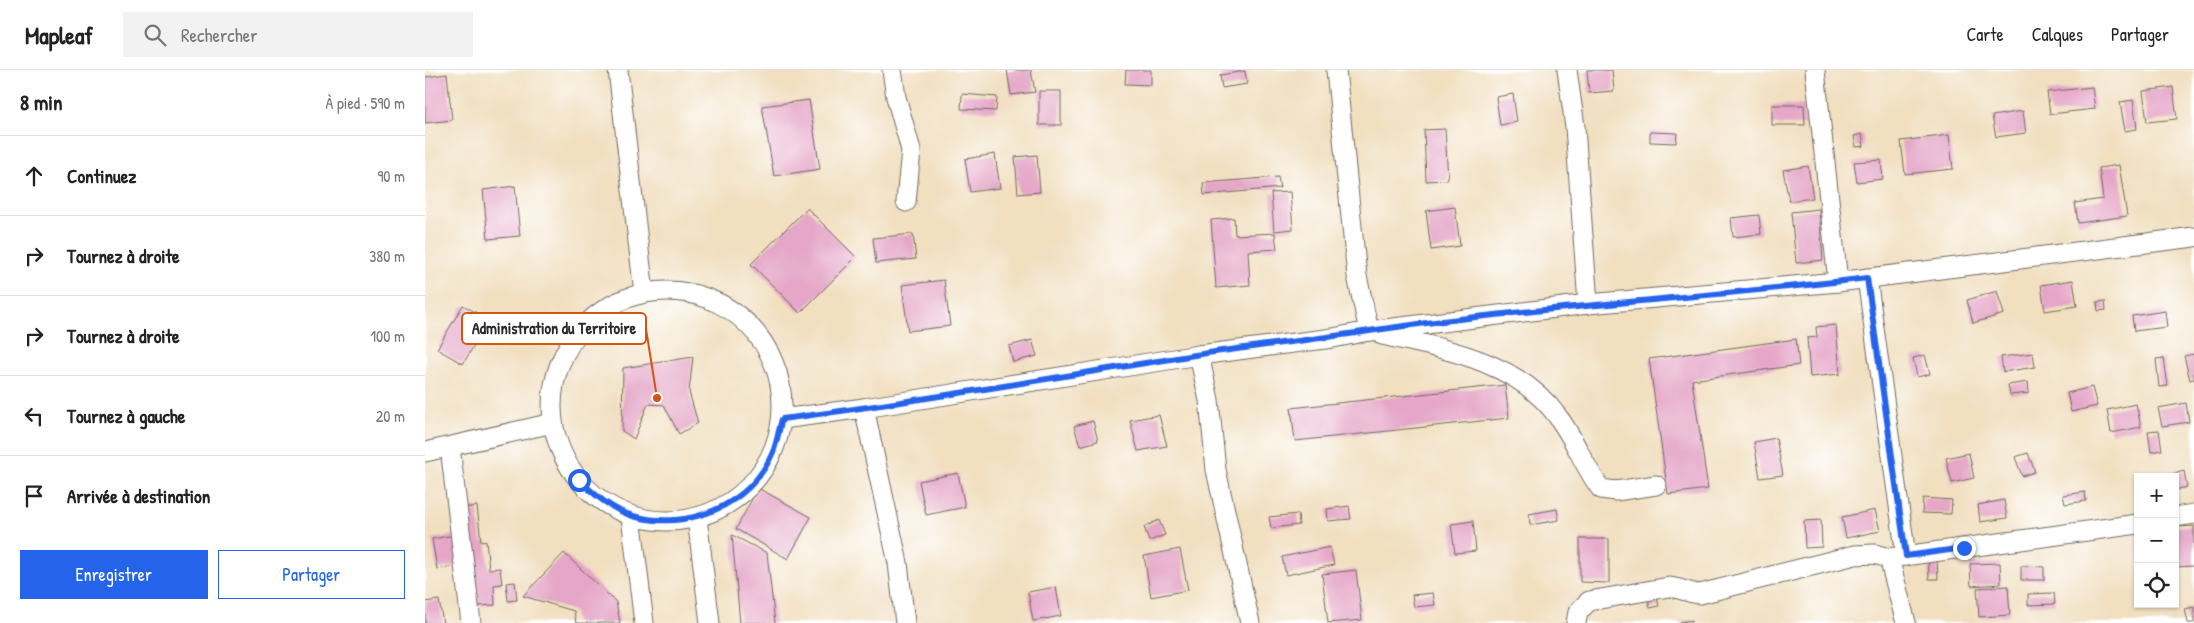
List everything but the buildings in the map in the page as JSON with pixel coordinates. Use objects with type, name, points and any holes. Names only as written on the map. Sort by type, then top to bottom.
[{"type":"street","points":[[618,70],[644,292]]},
{"type":"street","points":[[892,70],[896,97],[911,150],[905,202]]},
{"type":"street","points":[[1336,70],[1357,276],[1369,332]]},
{"type":"street","points":[[1567,70],[1575,127],[1588,304]]},
{"type":"street","points":[[1815,70],[1838,282]]},
{"type":"street","points":[[782,419],[864,408],[1199,355],[1369,332],[1588,304],[1838,282],[2194,237]]},
{"type":"street","points":[[1867,278],[1897,557],[1906,623]]},
{"type":"street","points":[[680,291],[715,301],[745,321],[767,349],[780,383],[782,419],[773,452],[755,481],[729,504],[697,518],[664,522],[631,516],[603,502],[579,480],[563,454],[553,424],[553,388],[563,355],[583,326],[611,304],[644,292],[680,291]]},
{"type":"street","points":[[1369,332],[1466,354],[1506,373],[1538,392],[1559,418],[1582,461],[1601,489],[1616,491],[1656,485]]},
{"type":"street","points":[[1199,355],[1209,400],[1216,470],[1250,623]]},
{"type":"street","points":[[864,408],[898,563],[905,623]]},
{"type":"street","points":[[425,452],[553,424]]},
{"type":"street","points":[[450,448],[471,623]]},
{"type":"street","points":[[2179,516],[2194,514]]},
{"type":"street","points":[[631,516],[644,623]]},
{"type":"street","points":[[697,518],[710,623]]},
{"type":"street","points":[[1575,623],[1578,612],[1589,601],[1669,587],[1677,587],[1688,594],[1700,594],[1855,555],[1874,554],[1897,557],[2134,525]]},
{"type":"place","name":"Administration du Territoire","points":[[657,398]]},
{"type":"route","points":[[579,480],[603,502],[631,516],[664,522],[697,518],[729,504],[755,481],[773,452],[782,419],[864,408],[1199,355],[1369,332],[1588,304],[1867,278],[1906,556],[1964,548]]}]
